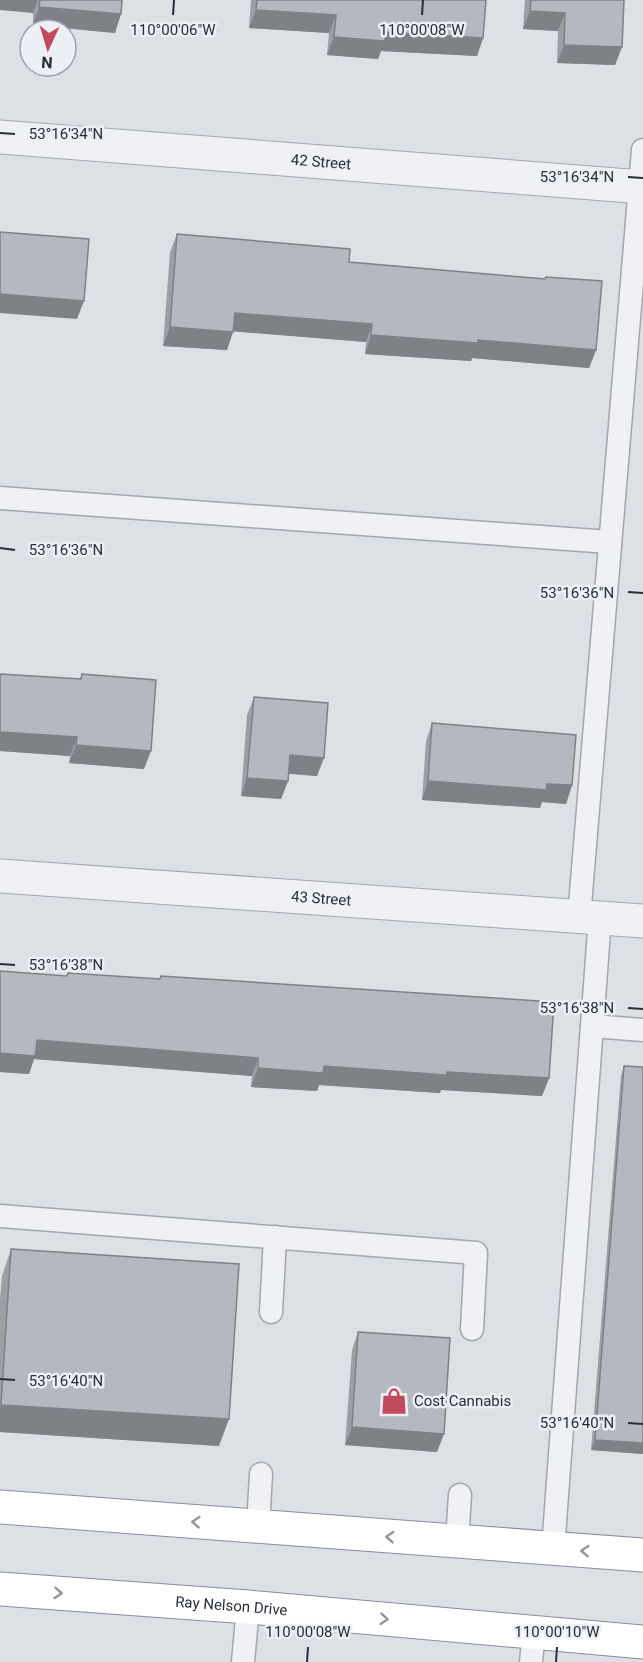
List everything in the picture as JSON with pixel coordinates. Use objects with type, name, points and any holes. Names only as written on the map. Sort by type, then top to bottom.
[{"type":"highway","points":[[0,1507],[643,1555]]},
{"type":"highway","name":"Ray Nelson Drive","points":[[0,1589],[248,1607],[532,1647],[643,1642]]},
{"type":"street","name":"42 Street","points":[[0,137],[642,187]]},
{"type":"street","name":"43 Street","points":[[0,876],[643,921]]},
{"type":"lane","points":[[553,1549],[592,1026],[590,917],[610,542],[642,187],[643,150]]},
{"type":"lane","points":[[0,498],[610,542]]},
{"type":"lane","points":[[592,1026],[643,1030]]},
{"type":"lane","points":[[0,1216],[476,1253],[472,1329]]},
{"type":"lane","points":[[271,1312],[275,1237]]},
{"type":"lane","points":[[258,1527],[261,1474]]},
{"type":"lane","points":[[457,1542],[460,1495]]},
{"type":"lane","points":[[243,1662],[248,1607]]},
{"type":"building","points":[[40,0],[122,0],[121,14],[39,7]]},
{"type":"building","points":[[257,0],[486,0],[483,38],[385,32],[385,41],[334,37],[336,15],[256,10]]},
{"type":"building","points":[[531,0],[624,0],[622,47],[564,45],[565,13],[530,11]]},
{"type":"building","points":[[0,232],[89,239],[84,301],[0,294]]},
{"type":"building","points":[[177,234],[350,249],[349,262],[545,279],[546,277],[602,281],[596,350],[478,340],[478,343],[371,335],[372,324],[235,313],[233,332],[170,327]]},
{"type":"building","points":[[0,674],[81,679],[82,674],[156,680],[151,751],[76,745],[77,737],[0,732]]},
{"type":"building","points":[[254,697],[328,703],[324,758],[290,755],[288,781],[247,778]]},
{"type":"building","points":[[432,723],[576,735],[572,785],[547,784],[546,790],[428,781]]},
{"type":"building","points":[[0,971],[160,979],[161,976],[554,1002],[549,1078],[447,1072],[446,1075],[324,1066],[323,1073],[258,1068],[258,1058],[37,1040],[35,1056],[0,1053]]},
{"type":"building","points":[[624,1066],[643,1067],[643,1443],[595,1440]]},
{"type":"building","points":[[11,1249],[239,1264],[229,1419],[1,1405]]},
{"type":"building","name":"Cost Cannabis","points":[[358,1332],[450,1338],[444,1434],[352,1427]]},
{"type":"place","name":"Cost Cannabis","points":[[394,1401]]}]
